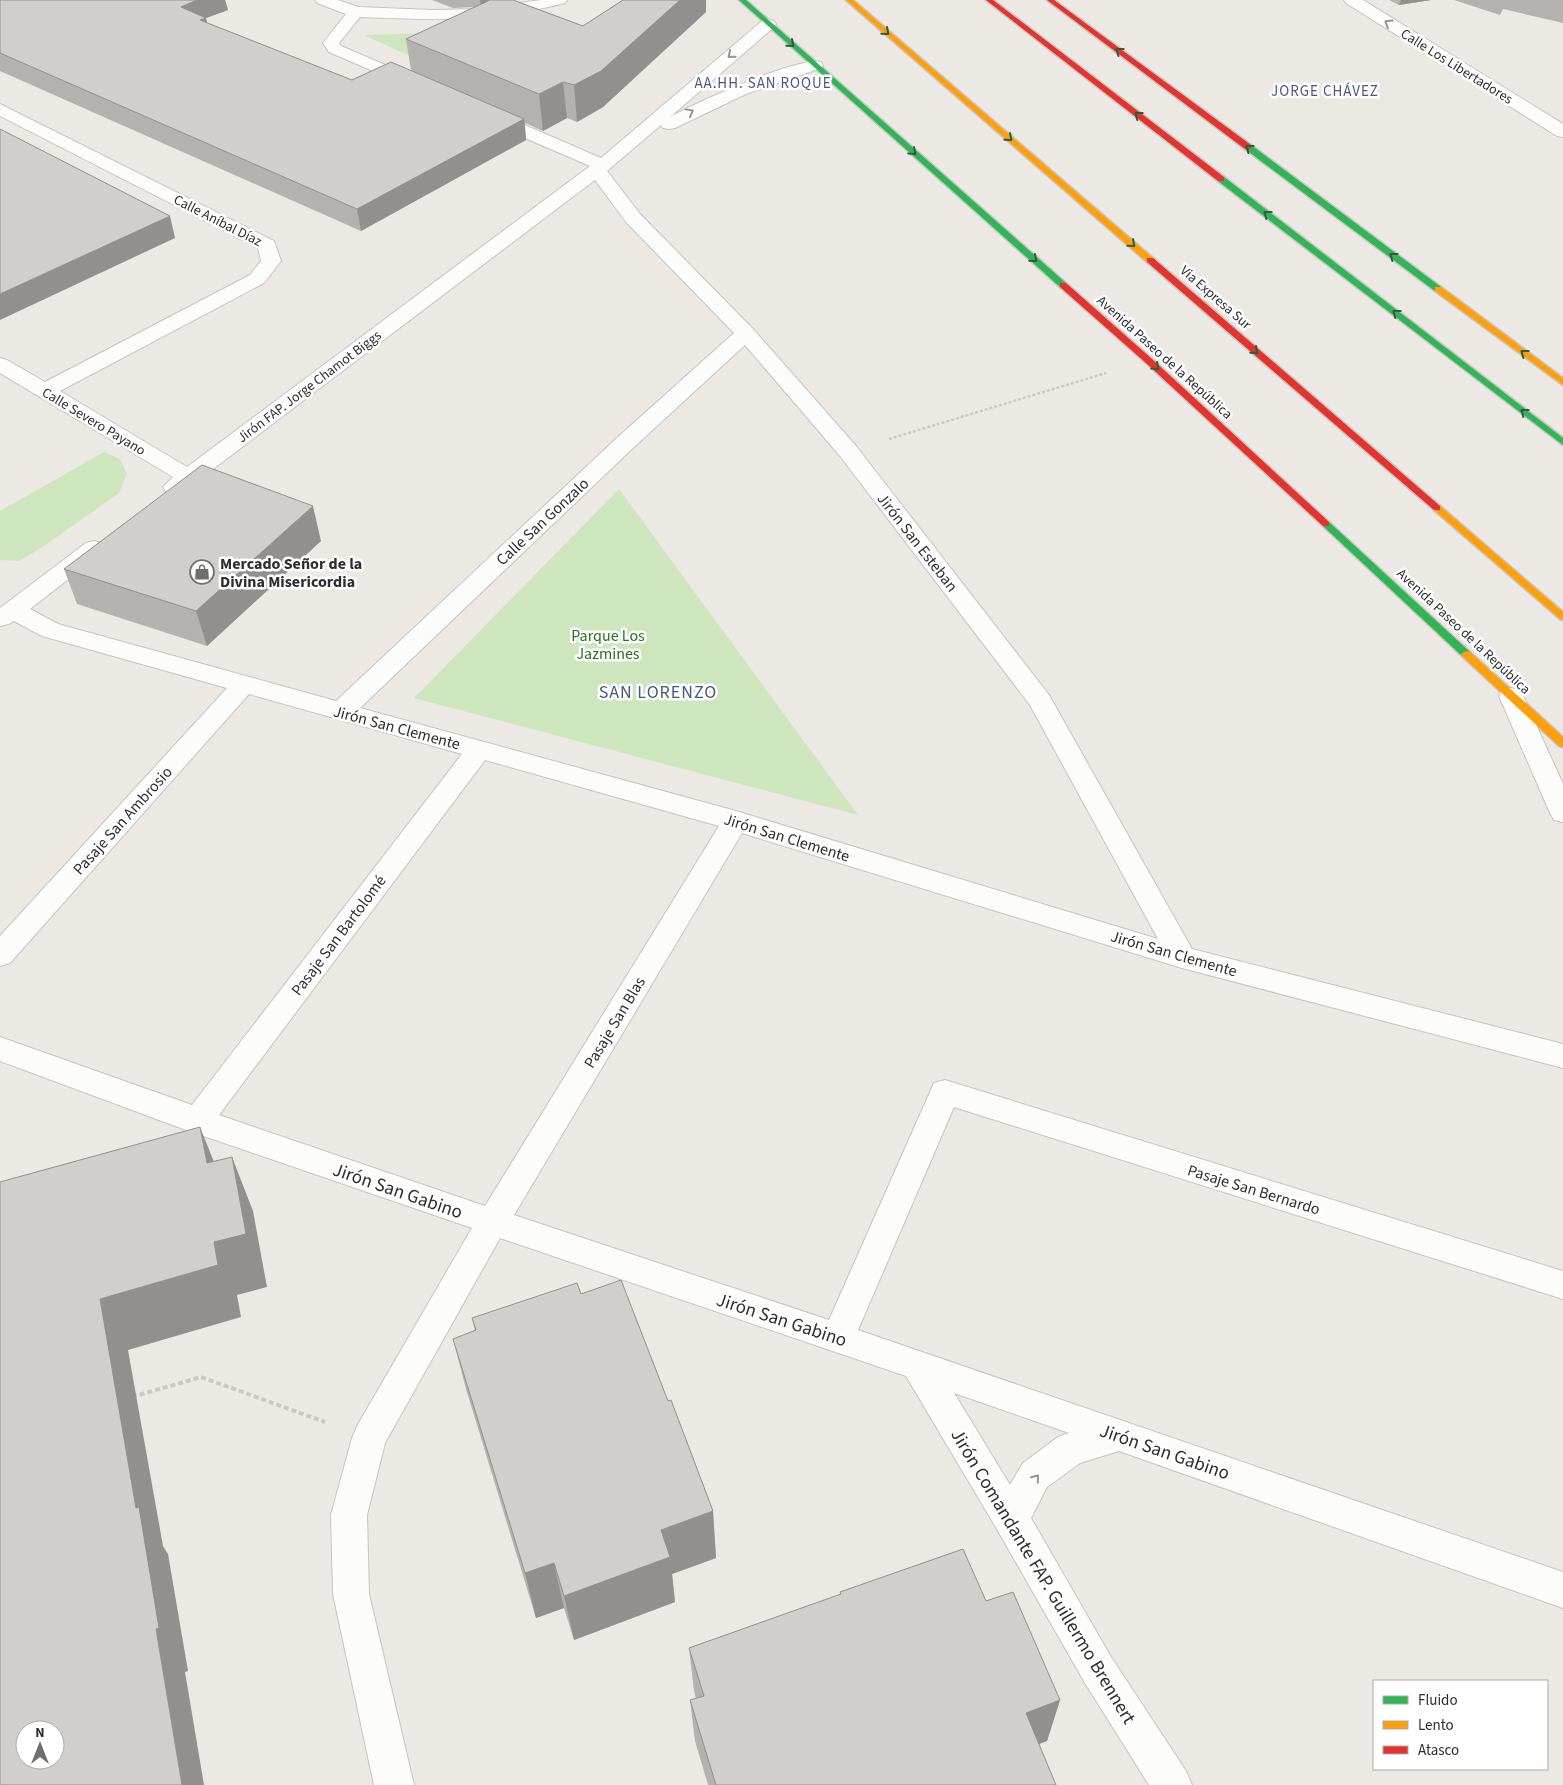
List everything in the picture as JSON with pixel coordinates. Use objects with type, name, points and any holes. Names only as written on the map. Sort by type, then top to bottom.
[{"type":"main road","name":"Avenida Paseo de la República","points":[[742,0],[1149,360],[1563,743]]},
{"type":"main road","name":"Via Expresa Sur","points":[[849,0],[1563,617]]},
{"type":"main road","points":[[989,0],[1563,442]]},
{"type":"main road","points":[[1050,0],[1559,375]]},
{"type":"street","points":[[323,0],[356,12],[480,14],[528,8],[558,0]]},
{"type":"street","name":"Calle Los Libertadores","points":[[1352,0],[1563,132]]},
{"type":"street","points":[[356,12],[331,43],[335,49],[424,88]]},
{"type":"street","name":"Jirón FAP. Jorge Chamot Biggs","points":[[158,500],[605,163],[768,24]]},
{"type":"street","name":"Jirón FAP. Jorge Chamot Biggs","points":[[605,163],[704,105],[754,84],[815,65]]},
{"type":"street","name":"Calle Aníbal Díaz","points":[[0,110],[267,245],[271,261],[257,279],[44,391]]},
{"type":"street","name":"Jirón San Esteban","points":[[477,111],[605,163],[632,218],[746,333],[848,451],[1040,701],[1182,957]]},
{"type":"street","name":"Calle San Gonzalo","points":[[341,711],[626,442],[746,333]]},
{"type":"street","name":"Calle Severo Payano","points":[[0,364],[188,477]]},
{"type":"street","points":[[7,615],[112,534]]},
{"type":"street","name":"Jirón San Clemente","points":[[7,615],[50,630],[736,821],[1182,957],[1563,1056]]},
{"type":"street","name":"Pasaje San Ambrosio","points":[[0,955],[244,684]]},
{"type":"street","points":[[1511,696],[1563,813]]},
{"type":"street","name":"Pasaje San Bartolomé","points":[[197,1121],[480,750]]},
{"type":"street","name":"Pasaje San Blas","points":[[394,1785],[351,1594],[349,1515],[369,1438],[492,1223],[736,821]]},
{"type":"street","name":"Jirón San Gabino","points":[[0,1049],[197,1121],[492,1223],[918,1365],[1563,1590]]},
{"type":"street","name":"Pasaje San Bernardo","points":[[838,1338],[945,1092],[1563,1285]]},
{"type":"street","name":"Jirón Comandante FAP. Guillermo Brennert","points":[[918,1365],[1011,1519],[1098,1670],[1172,1785]]},
{"type":"street","points":[[1011,1519],[1036,1475],[1070,1450],[1118,1435]]},
{"type":"path","points":[[848,451],[1149,360]]},
{"type":"path","points":[[124,1399],[201,1377],[369,1438]]},
{"type":"green space","points":[[496,31],[426,63],[363,35]]},
{"type":"green space","points":[[104,452],[120,459],[127,474],[119,493],[44,546],[19,561],[0,560],[0,511]]},
{"type":"green space","name":"Parque Los Jazmines","points":[[619,489],[858,815],[414,698]]},
{"type":"building","points":[[0,0],[197,0],[181,7],[206,18],[200,20],[352,80],[391,62],[524,119],[357,209],[0,53]]},
{"type":"building","points":[[490,0],[513,0],[583,26],[623,0],[680,0],[601,71],[574,85],[563,82],[539,94],[406,39]]},
{"type":"building","points":[[0,129],[170,216],[0,294]]},
{"type":"building","points":[[202,465],[313,506],[196,611],[64,569]]},
{"type":"building","points":[[200,1127],[207,1163],[232,1157],[246,1234],[214,1242],[218,1265],[100,1299],[136,1508],[139,1507],[159,1628],[156,1629],[182,1785],[0,1785],[0,1182]]},
{"type":"building","points":[[621,1280],[668,1401],[671,1400],[713,1511],[661,1530],[670,1557],[564,1596],[554,1563],[525,1573],[453,1339],[476,1330],[472,1318],[577,1283],[581,1294]]},
{"type":"building","points":[[963,1549],[986,1601],[1013,1592],[1060,1700],[1026,1713],[1056,1785],[716,1785],[690,1700],[704,1696],[689,1648]]},
{"type":"traffic: fast","points":[[742,0],[1063,285]]},
{"type":"traffic: fast","points":[[1248,147],[1438,289]]},
{"type":"traffic: fast","points":[[1221,179],[1563,442]]},
{"type":"traffic: fast","points":[[1326,524],[1466,654]]},
{"type":"traffic: slow","points":[[849,0],[1150,260]]},
{"type":"traffic: slow","points":[[1438,289],[1563,382]]},
{"type":"traffic: slow","points":[[1437,508],[1563,617]]},
{"type":"traffic: slow","points":[[1466,654],[1563,743]]},
{"type":"traffic: jam","points":[[989,0],[1221,179]]},
{"type":"traffic: jam","points":[[1050,0],[1248,147]]},
{"type":"traffic: jam","points":[[1150,260],[1437,508]]},
{"type":"traffic: jam","points":[[1063,285],[1149,361],[1326,524]]},
{"type":"place","name":"Mercado Señor de la Divina Misericordia","points":[[202,572]]},
{"type":"district","name":"AA.HH. SAN ROQUE","points":[[763,83]]},
{"type":"district","name":"JORGE CHÁVEZ","points":[[1325,91]]},
{"type":"district","name":"SAN LORENZO","points":[[658,692]]}]
